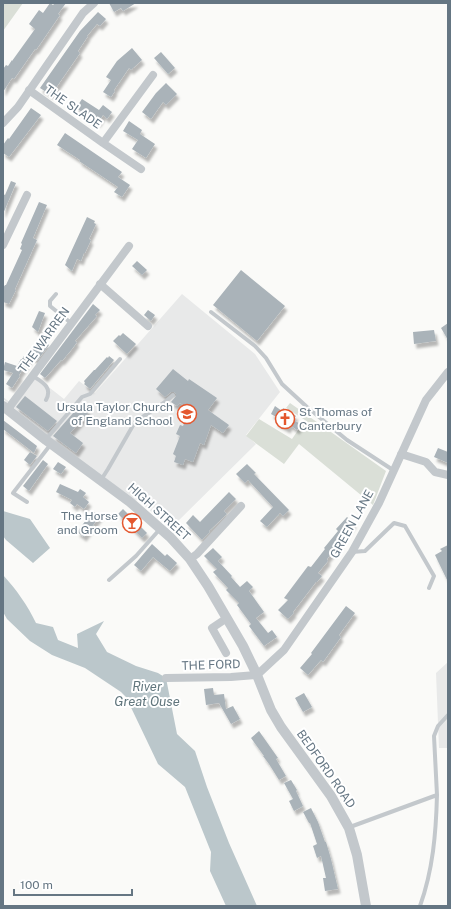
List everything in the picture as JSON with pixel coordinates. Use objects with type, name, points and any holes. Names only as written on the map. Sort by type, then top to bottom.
[{"type":"street","points":[[3,122],[18,107],[83,13],[94,3]]},
{"type":"street","name":"THE SLADE","points":[[103,143],[153,75]]},
{"type":"street","name":"THE SLADE","points":[[29,90],[141,169]]},
{"type":"street","points":[[3,245],[27,195]]},
{"type":"street","name":"THE WARREN","points":[[5,408],[33,376],[129,246]]},
{"type":"street","points":[[100,284],[148,326]]},
{"type":"street","name":"GREEN LANE","points":[[256,675],[284,650],[352,552],[379,503],[426,400],[448,372]]},
{"type":"street","name":"HIGH STREET","points":[[5,408],[48,442],[130,502],[161,528],[180,547],[202,577],[227,618],[243,646],[256,675]]},
{"type":"street","points":[[401,454],[426,462],[435,472],[448,476]]},
{"type":"street","points":[[190,559],[197,554],[242,506]]},
{"type":"street","points":[[226,653],[212,628],[227,618]]},
{"type":"street","name":"THE FORD","points":[[166,678],[256,675]]},
{"type":"street","name":"BEDFORD ROAD","points":[[256,675],[271,710],[281,727],[331,796],[349,828],[357,855],[366,906]]},
{"type":"lane","points":[[56,294],[50,301],[50,306],[71,323]]},
{"type":"lane","points":[[211,312],[255,346],[266,358],[282,384],[307,407],[347,440],[394,470]]},
{"type":"lane","points":[[27,502],[13,493],[48,442],[82,397],[90,394],[120,359]]},
{"type":"lane","points":[[33,376],[48,389],[49,395],[46,400]]},
{"type":"lane","points":[[101,480],[135,422],[173,395]]},
{"type":"lane","points":[[352,552],[365,551],[394,523],[405,526],[434,576],[429,588]]},
{"type":"lane","points":[[109,580],[136,556],[161,528]]},
{"type":"lane","points":[[420,906],[426,889],[436,827],[437,795],[434,736],[438,726],[448,716]]},
{"type":"lane","points":[[349,828],[437,795]]},
{"type":"shaded area","points":[[3,3],[23,3],[3,31]]},
{"type":"shaded area","name":"Ursula Taylor Church of England School","points":[[182,294],[255,354],[280,392],[246,435],[256,444],[171,528],[146,507],[76,458],[3,399],[3,397],[11,403],[32,374],[64,399],[79,381],[95,393]]},
{"type":"shaded area","points":[[290,403],[386,471],[373,505],[299,444],[284,464],[246,436],[259,419],[292,439],[305,420],[286,408]]},
{"type":"shaded area","points":[[448,662],[448,748],[439,748],[436,673]]},
{"type":"water","points":[[3,511],[30,519],[50,548],[33,563],[3,536]]},
{"type":"water","name":"River Great Ouse","points":[[3,575],[13,586],[36,623],[53,627],[58,640],[78,648],[77,634],[104,621],[96,634],[107,652],[136,666],[158,673],[166,678],[177,734],[195,751],[207,787],[229,843],[257,906],[226,906],[210,871],[211,852],[185,787],[158,764],[126,697],[85,668],[52,655],[30,641],[7,619],[3,612]]},
{"type":"building","points":[[50,3],[53,5],[55,3],[66,3],[58,14],[60,15],[36,50],[35,49],[14,79],[12,78],[3,92],[3,69],[12,61],[35,29],[29,24],[39,10],[43,13]]},
{"type":"building","points":[[109,3],[136,3],[123,11],[121,8],[114,12]]},
{"type":"building","points":[[98,12],[106,19],[100,26],[97,24],[87,36],[78,51],[80,53],[51,95],[40,88],[80,31]]},
{"type":"building","points":[[132,48],[142,60],[131,70],[129,68],[111,97],[103,92],[111,80],[106,77],[117,61]]},
{"type":"building","points":[[161,52],[175,68],[168,74],[154,58]]},
{"type":"building","points":[[166,83],[177,94],[166,105],[163,102],[151,119],[142,112],[156,93]]},
{"type":"building","points":[[82,99],[99,110],[103,105],[112,112],[107,119],[103,115],[98,123],[76,108]]},
{"type":"building","points":[[31,108],[41,115],[9,157],[3,153],[3,145]]},
{"type":"building","points":[[129,121],[142,130],[140,134],[155,144],[146,158],[132,149],[138,140],[123,131]]},
{"type":"building","points":[[65,133],[122,172],[118,177],[130,185],[122,197],[114,192],[118,187],[57,145]]},
{"type":"building","points":[[11,181],[16,183],[3,214],[3,194],[5,195]]},
{"type":"building","points":[[39,202],[47,205],[33,238],[37,240],[9,304],[3,302],[3,288],[6,285],[22,250],[20,249],[21,243]]},
{"type":"building","points":[[87,217],[95,221],[94,223],[96,224],[89,239],[91,240],[81,261],[77,259],[72,271],[65,265]]},
{"type":"building","points":[[137,261],[147,270],[142,275],[132,266]]},
{"type":"building","points":[[241,270],[285,306],[257,341],[213,305]]},
{"type":"building","points":[[93,304],[100,310],[95,315],[97,316],[75,341],[77,342],[62,361],[61,360],[45,378],[40,374]]},
{"type":"building","points":[[148,310],[155,315],[151,321],[144,315]]},
{"type":"building","points":[[39,311],[45,313],[38,332],[32,327]]},
{"type":"building","points":[[448,323],[448,340],[441,328]]},
{"type":"building","points":[[434,330],[436,341],[414,344],[413,332]]},
{"type":"building","points":[[123,333],[136,344],[127,354],[113,341]]},
{"type":"building","points":[[40,338],[49,345],[37,361],[28,354]]},
{"type":"building","points":[[24,356],[30,359],[12,388],[6,384],[13,373],[3,370],[5,362],[17,366]]},
{"type":"building","points":[[109,356],[114,360],[90,389],[84,384],[84,381]]},
{"type":"building","points":[[173,369],[188,381],[189,379],[217,398],[208,410],[229,425],[223,433],[211,425],[204,445],[200,443],[193,462],[185,459],[183,465],[174,462],[176,456],[173,454],[180,436],[176,434],[180,425],[183,426],[190,409],[180,403],[177,406],[171,402],[176,396],[174,392],[171,392],[165,397],[156,389]]},
{"type":"building","points":[[25,396],[57,421],[48,431],[16,407]]},
{"type":"building","points":[[81,404],[89,412],[70,433],[83,443],[76,453],[53,436]]},
{"type":"building","name":"St Thomas of Canterbury","points":[[275,406],[282,411],[283,408],[296,416],[293,420],[301,424],[297,430],[290,425],[288,429],[275,422],[278,418],[271,414]]},
{"type":"building","points":[[3,420],[37,446],[34,453],[3,429]]},
{"type":"building","points":[[438,448],[448,452],[448,463],[434,457]]},
{"type":"building","points":[[30,452],[37,456],[30,465],[24,460]]},
{"type":"building","points":[[43,460],[48,464],[29,491],[23,486]]},
{"type":"building","points":[[58,462],[66,467],[61,474],[53,469]]},
{"type":"building","points":[[247,464],[256,473],[254,474],[289,510],[283,516],[280,513],[267,527],[260,521],[273,507],[248,480],[245,483],[236,474]]},
{"type":"building","points":[[60,484],[78,492],[80,489],[86,493],[83,497],[89,502],[84,509],[77,504],[75,507],[70,503],[72,500],[56,492]]},
{"type":"building","points":[[229,492],[236,499],[224,511],[227,514],[202,540],[186,523],[193,515],[200,522]]},
{"type":"building","name":"The Horse and Groom","points":[[123,509],[147,533],[142,538],[118,514]]},
{"type":"building","points":[[93,511],[100,516],[84,537],[77,532]]},
{"type":"building","points":[[347,517],[354,523],[339,541],[340,543],[318,573],[322,576],[288,619],[278,610],[288,600],[284,598],[308,566],[311,567],[325,549],[324,548],[338,531],[336,529]]},
{"type":"building","points":[[152,544],[165,556],[167,554],[177,563],[170,571],[153,557],[141,571],[134,565]]},
{"type":"building","points":[[448,545],[448,582],[435,555],[442,551],[440,549]]},
{"type":"building","points":[[213,548],[222,557],[218,561],[240,587],[247,581],[253,587],[249,591],[264,612],[256,618],[268,633],[272,630],[277,637],[264,646],[249,626],[251,624],[237,605],[239,603],[226,590],[228,588],[213,572],[217,569],[204,556]]},
{"type":"building","points":[[346,606],[355,613],[339,635],[341,637],[323,662],[321,660],[308,675],[300,668],[312,654],[311,653]]},
{"type":"building","points":[[213,688],[214,695],[224,694],[226,709],[233,706],[240,719],[231,724],[219,703],[206,705],[204,689]]},
{"type":"building","points":[[304,693],[312,707],[303,712],[295,698]]},
{"type":"building","points":[[259,731],[278,758],[276,759],[286,776],[279,780],[251,738]]},
{"type":"building","points":[[291,780],[297,790],[296,791],[303,806],[294,811],[289,801],[293,799],[284,783]]},
{"type":"building","points":[[311,808],[326,842],[338,889],[325,891],[323,878],[326,878],[321,856],[317,858],[313,846],[317,844],[310,823],[303,812]]},
{"type":"place","name":"Ursula Taylor Church of England School","points":[[187,414]]},
{"type":"place","name":"St Thomas of Canterbury","points":[[285,419]]},
{"type":"place","name":"The Horse and Groom","points":[[132,523]]}]
